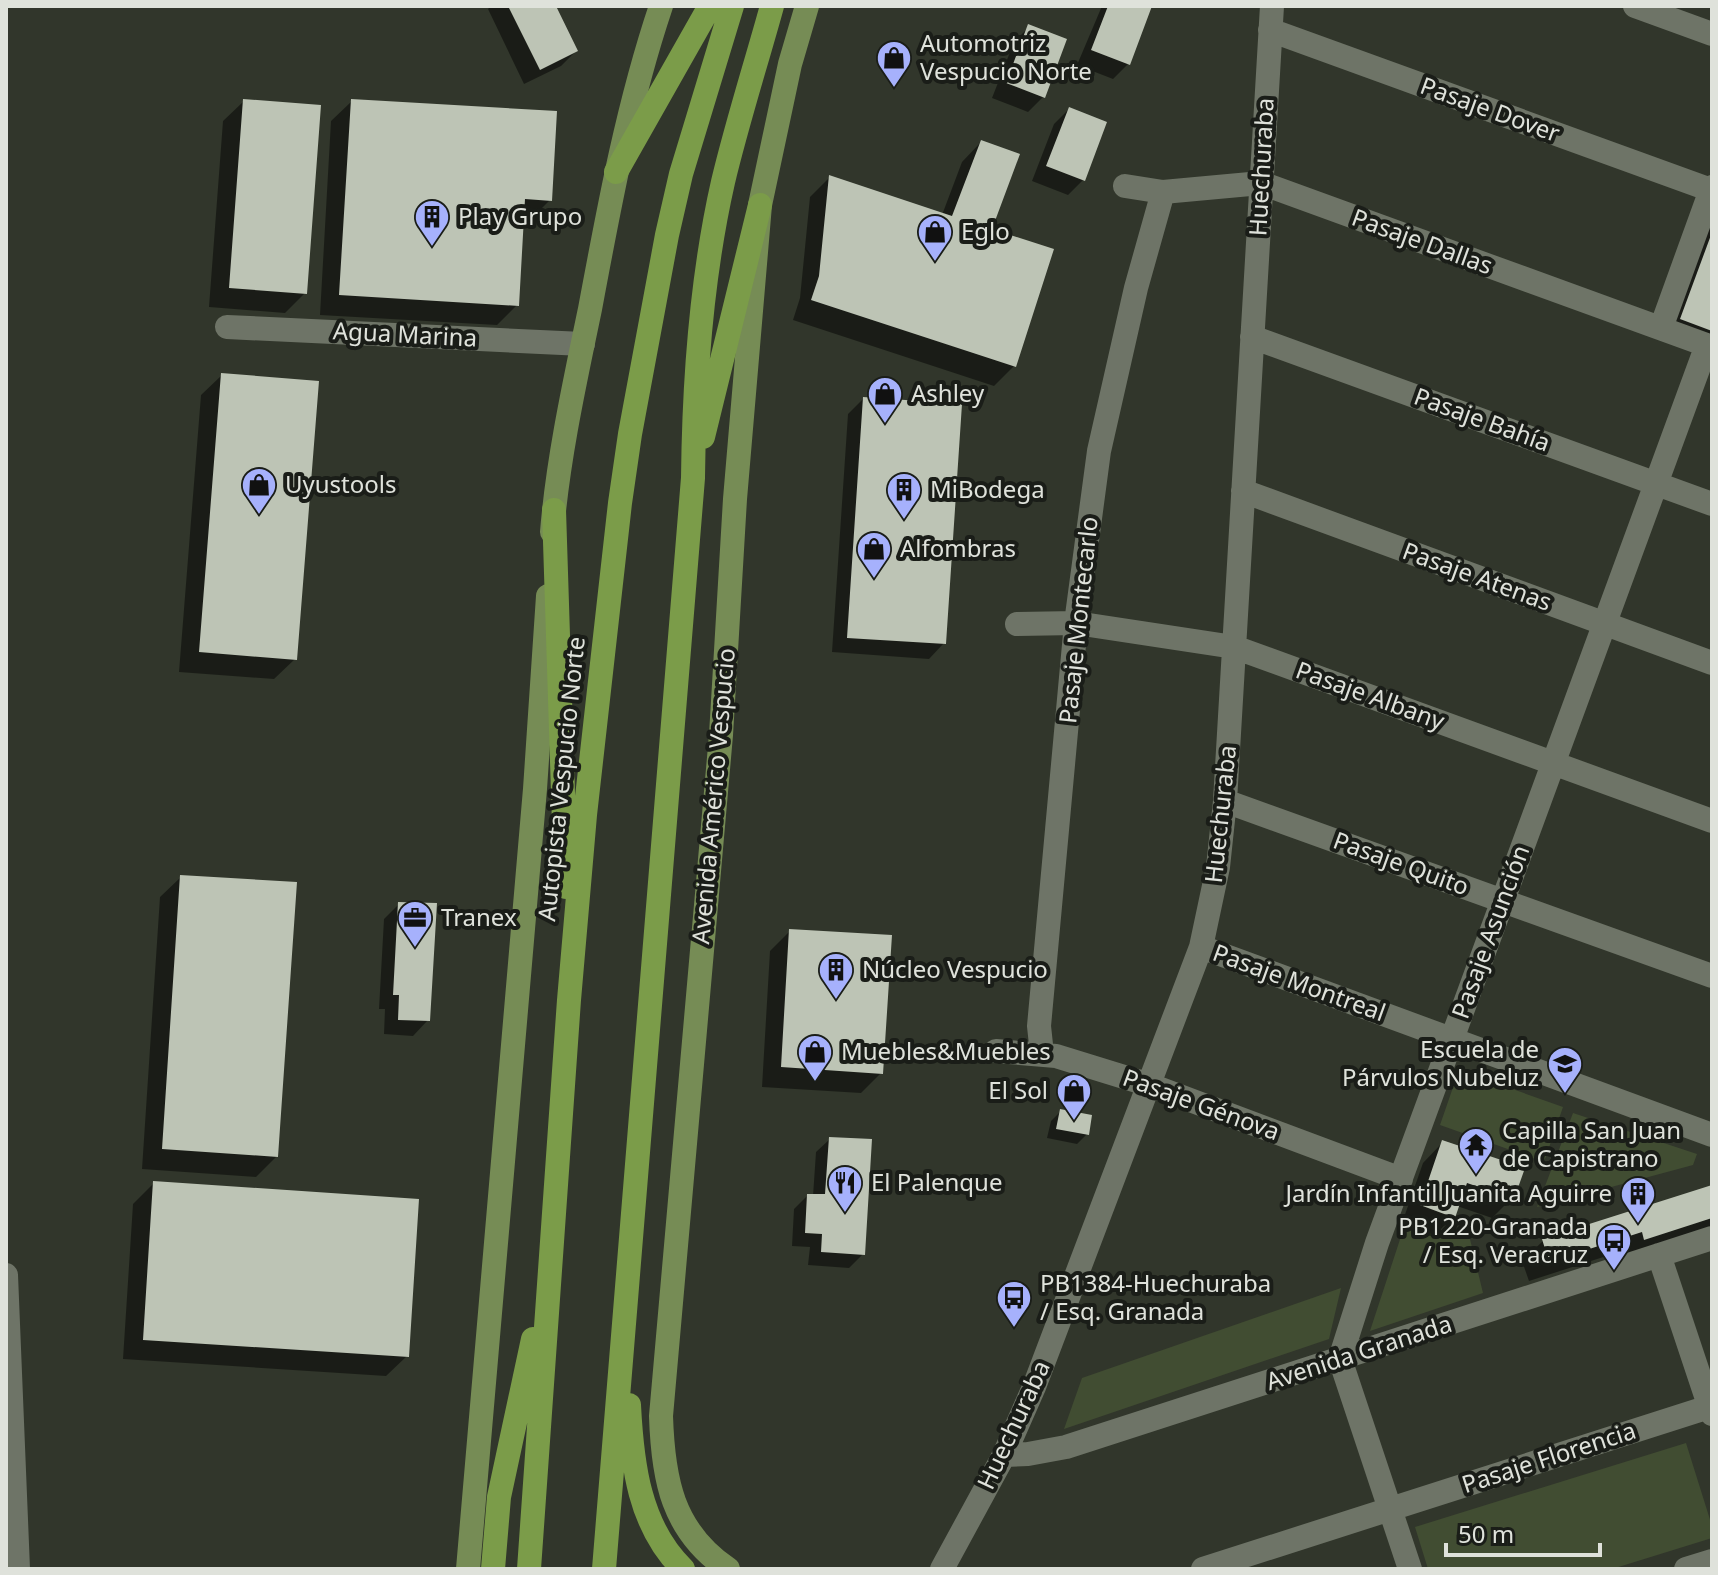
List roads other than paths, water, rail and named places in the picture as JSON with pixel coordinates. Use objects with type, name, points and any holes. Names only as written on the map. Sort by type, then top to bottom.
[{"type":"highway","points":[[616,172],[710,6]]},
{"type":"highway","name":"Autopista Vespucio Norte","points":[[529,1569],[569,1000],[601,664],[630,434],[681,174],[732,6]]},
{"type":"highway","points":[[604,1569],[693,478],[695,381],[708,270],[723,184],[772,6]]},
{"type":"highway","points":[[693,478],[760,205]]},
{"type":"highway","points":[[554,510],[569,1000]]},
{"type":"highway","points":[[493,1569],[499,1497],[551,1259]]},
{"type":"highway","points":[[621,1343],[631,1442],[641,1495],[666,1551],[683,1569]]},
{"type":"main road","points":[[468,1569],[531,834],[554,510],[616,172],[661,6]]},
{"type":"main road","name":"Avenida Américo Vespucio","points":[[728,1569],[701,1547],[672,1498],[664,1473],[661,1416],[721,735],[735,499],[760,205],[790,64],[807,6]]},
{"type":"street","points":[[1635,6],[1712,34]]},
{"type":"street","name":"Huechuraba","points":[[942,1569],[1004,1455],[1039,1373],[1201,947],[1218,867],[1225,801],[1271,18]]},
{"type":"street","name":"Pasaje Dover","points":[[1271,18],[1712,189]]},
{"type":"street","name":"Pasaje Dallas","points":[[1125,186],[1163,192],[1261,183],[1709,346]]},
{"type":"street","points":[[1661,328],[1712,189]]},
{"type":"street","name":"Pasaje Montecarlo","points":[[1042,1054],[1039,1026],[1076,623],[1099,451],[1136,288],[1163,192]]},
{"type":"street","name":"Agua Marina","points":[[227,327],[583,344]]},
{"type":"street","name":"Pasaje Bahía","points":[[1252,337],[1712,504]]},
{"type":"street","name":"Pasaje Asunción","points":[[1340,1359],[1377,1243],[1709,346]]},
{"type":"street","name":"Pasaje Atenas","points":[[1243,491],[1712,663]]},
{"type":"street","name":"Pasaje Albany","points":[[1017,624],[1076,623],[1234,647],[1712,821]]},
{"type":"street","name":"Pasaje Quito","points":[[1225,801],[1712,976]]},
{"type":"street","name":"Pasaje Montreal","points":[[1201,947],[1712,1135]]},
{"type":"street","name":"Pasaje Génova","points":[[996,1051],[1056,1056],[1150,1085],[1401,1179]]},
{"type":"street","name":"Avenida Granada","points":[[1004,1455],[1066,1447],[1712,1238]]},
{"type":"street","points":[[1659,1255],[1711,1409]]},
{"type":"street","points":[[6,1275],[18,1569]]},
{"type":"street","points":[[1340,1359],[1410,1569]]},
{"type":"street","name":"Pasaje Florencia","points":[[1203,1569],[1711,1409]]},
{"type":"street","points":[[1686,1569],[1712,1561]]},
{"type":"place","name":"Automotriz Vespucio Norte","points":[[894,89]]},
{"type":"place","name":"Play Grupo","points":[[432,248]]},
{"type":"place","name":"Eglo","points":[[935,263]]},
{"type":"place","name":"Ashley","points":[[885,425]]},
{"type":"place","name":"Uyustools","points":[[259,516]]},
{"type":"place","name":"MiBodega","points":[[904,521]]},
{"type":"place","name":"Alfombras","points":[[874,580]]},
{"type":"place","name":"Tranex","points":[[415,949]]},
{"type":"place","name":"Núcleo Vespucio","points":[[836,1001]]},
{"type":"place","name":"Muebles&Muebles","points":[[815,1083]]},
{"type":"place","name":"Escuela de Párvulos Nubeluz","points":[[1565,1095]]},
{"type":"place","name":"El Sol","points":[[1074,1122]]},
{"type":"place","name":"Capilla San Juan de Capistrano","points":[[1476,1176]]},
{"type":"place","name":"El Palenque","points":[[845,1214]]},
{"type":"place","name":"Jardín Infantil Juanita Aguirre","points":[[1638,1225]]},
{"type":"place","name":"PB1220-Granada / Esq. Veracruz","points":[[1614,1272]]},
{"type":"place","name":"PB1384-Huechuraba / Esq. Granada","points":[[1014,1329]]}]
